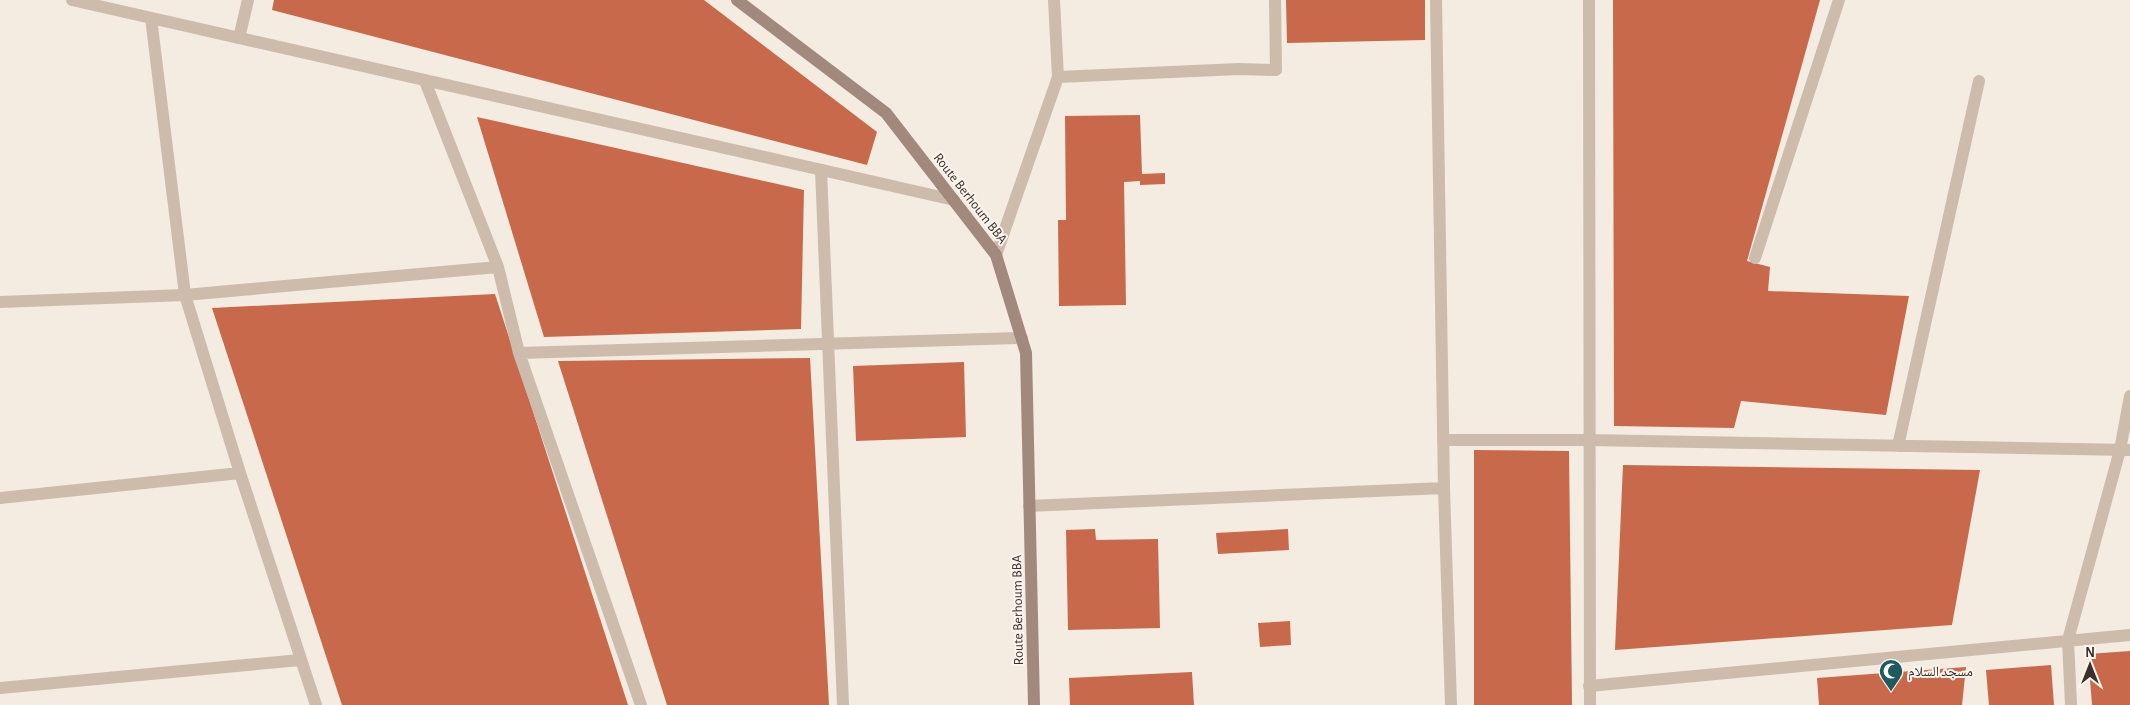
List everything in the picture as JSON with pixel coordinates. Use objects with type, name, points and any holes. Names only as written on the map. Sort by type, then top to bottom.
[{"type":"main road","name":"Route Berhoum BBA","points":[[737,0],[886,113],[996,255],[1026,353],[1034,705]]},
{"type":"street","points":[[72,0],[954,200]]},
{"type":"street","points":[[239,38],[248,0]]},
{"type":"street","points":[[996,255],[1058,77],[1054,0]]},
{"type":"street","points":[[1058,77],[1239,69],[1276,70],[1275,0]]},
{"type":"street","points":[[1436,0],[1444,488],[1451,705]]},
{"type":"street","points":[[1589,0],[1588,440],[1590,705]]},
{"type":"street","points":[[1755,258],[1839,0]]},
{"type":"street","points":[[151,18],[184,295],[316,705]]},
{"type":"street","points":[[425,81],[498,266],[519,353],[641,705]]},
{"type":"street","points":[[1898,446],[1978,81]]},
{"type":"street","points":[[821,170],[843,705]]},
{"type":"street","points":[[0,302],[184,295],[498,266]]},
{"type":"street","points":[[519,353],[1022,338]]},
{"type":"street","points":[[2071,705],[2068,640],[2125,450],[2130,396]]},
{"type":"street","points":[[1443,440],[1588,440],[2125,450]]},
{"type":"street","points":[[0,498],[240,473]]},
{"type":"street","points":[[1029,506],[1444,488]]},
{"type":"street","points":[[1589,686],[2130,635]]},
{"type":"street","points":[[0,688],[300,660]]},
{"type":"building","points":[[274,0],[704,0],[877,132],[867,165],[272,10]]},
{"type":"building","points":[[1286,0],[1425,0],[1425,40],[1287,43]]},
{"type":"building","points":[[1613,0],[1820,0],[1747,261],[1770,267],[1768,291],[1909,296],[1886,415],[1741,401],[1734,428],[1614,426]]},
{"type":"building","points":[[1140,115],[1142,174],[1165,173],[1165,184],[1140,185],[1140,181],[1124,182],[1126,305],[1059,306],[1058,220],[1066,220],[1065,116]]},
{"type":"building","points":[[477,117],[804,190],[801,329],[544,337]]},
{"type":"building","points":[[495,294],[628,705],[342,705],[212,308]]},
{"type":"building","points":[[810,358],[829,705],[667,705],[558,361]]},
{"type":"building","points":[[964,362],[966,437],[856,441],[853,366]]},
{"type":"building","points":[[1474,450],[1569,451],[1572,705],[1474,705]]},
{"type":"building","points":[[1623,465],[1980,470],[1952,625],[1615,650]]},
{"type":"building","points":[[1095,529],[1096,540],[1158,539],[1160,628],[1068,630],[1066,530]]},
{"type":"building","points":[[1288,529],[1289,550],[1218,554],[1216,533]]},
{"type":"building","points":[[1290,621],[1291,645],[1260,647],[1258,623]]},
{"type":"building","points":[[2130,651],[2130,705],[2092,705],[2088,654]]},
{"type":"building","points":[[2051,665],[2054,705],[1989,705],[1986,670]]},
{"type":"building","name":"مسجد السلام","points":[[1966,667],[1962,705],[1819,705],[1817,678]]},
{"type":"building","points":[[1192,672],[1194,705],[1070,705],[1069,678]]},
{"type":"place","name":"مسجد السلام","points":[[1891,692]]}]
